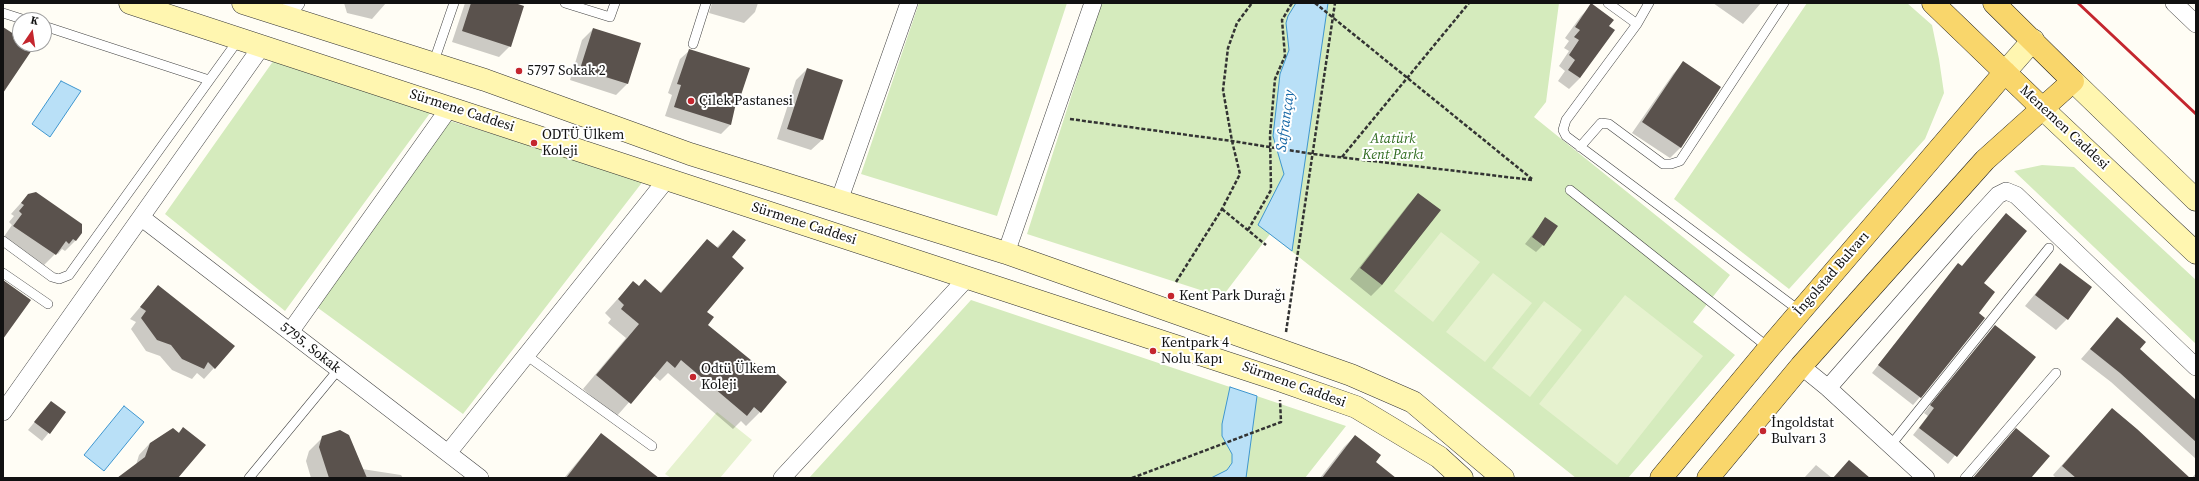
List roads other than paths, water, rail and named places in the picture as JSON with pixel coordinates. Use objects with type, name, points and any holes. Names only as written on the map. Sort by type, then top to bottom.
[{"type":"main road","name":"Sürmene Caddesi","points":[[130,3],[1239,365],[1356,407],[1439,457],[1462,478]]},
{"type":"main road","name":"Sürmene Caddesi","points":[[243,3],[289,10],[433,64],[485,80],[690,154],[1006,253],[1351,375],[1413,402],[1503,478]]},
{"type":"main road","name":"Menemen Caddesi","points":[[1933,3],[2043,110],[2196,253]]},
{"type":"main road","points":[[1994,3],[2196,200]]},
{"type":"main road","points":[[262,46],[289,10]]},
{"type":"main road","points":[[2005,72],[2033,40]]},
{"type":"main road","name":"İngolstad Bulvarı","points":[[1660,478],[1800,311],[2005,72]]},
{"type":"main road","points":[[1708,478],[1801,366],[1985,160],[2043,110],[2073,81]]},
{"type":"main road","points":[[668,179],[690,154]]},
{"type":"main road","points":[[964,276],[971,243]]},
{"type":"main road","points":[[1239,365],[1248,338]]},
{"type":"street","points":[[839,201],[909,3]]},
{"type":"street","points":[[1006,253],[1093,3]]},
{"type":"street","points":[[2174,3],[2196,24]]},
{"type":"street","points":[[3,412],[142,218],[262,46]]},
{"type":"street","points":[[290,332],[450,107]]},
{"type":"street","points":[[448,453],[668,179]]},
{"type":"street","points":[[1828,388],[1987,207],[1998,195],[2006,191],[2016,195],[2196,367]]},
{"type":"street","name":"5795. Sokak","points":[[142,218],[480,478]]},
{"type":"street","points":[[782,478],[964,276]]},
{"type":"street","points":[[1801,366],[1828,388],[1926,478]]},
{"type":"lane","points":[[433,64],[454,3]]},
{"type":"lane","points":[[565,3],[610,17],[615,3]]},
{"type":"lane","points":[[693,44],[706,3]]},
{"type":"lane","points":[[1608,3],[1637,24]]},
{"type":"lane","points":[[1649,3],[1637,24],[1566,120],[1564,130],[1566,136],[1800,311]]},
{"type":"lane","points":[[1580,147],[1601,123],[1609,124],[1663,164],[1671,164],[1680,161],[1784,3]]},
{"type":"lane","points":[[52,29],[208,80]]},
{"type":"lane","points":[[3,241],[52,277],[59,279],[69,275],[239,39]]},
{"type":"lane","points":[[1570,190],[1769,348]]},
{"type":"lane","points":[[1890,446],[2049,248]]},
{"type":"lane","points":[[3,273],[48,304]]},
{"type":"lane","points":[[526,355],[652,446]]},
{"type":"lane","points":[[249,478],[338,370]]},
{"type":"lane","points":[[1965,478],[2056,373]]},
{"type":"water","name":"Safrançay","points":[[1296,3],[1328,3],[1292,251],[1258,225],[1284,174],[1273,136],[1280,74],[1289,50],[1286,23],[1288,16]]},
{"type":"water","points":[[61,81],[81,91],[50,137],[32,124]]},
{"type":"water","points":[[1230,387],[1257,396],[1246,478],[1211,478],[1227,470],[1232,463],[1232,454],[1222,436],[1222,424]]},
{"type":"water","points":[[124,406],[144,422],[104,471],[84,455]]},
{"type":"railway","points":[[2078,3],[2196,114]]},
{"type":"place","name":"5797 Sokak 2","points":[[519,71]]},
{"type":"place","name":"Çilek Pastanesi","points":[[691,101]]},
{"type":"place","name":"ODTÜ Ülkem Koleji","points":[[534,143]]},
{"type":"place","name":"Kent Park Durağı","points":[[1171,296]]},
{"type":"place","name":"Kentpark 4 Nolu Kapı","points":[[1153,351]]},
{"type":"place","name":"Odtü Ülkem Koleji","points":[[693,377]]},
{"type":"place","name":"İngoldstat Bulvarı 3","points":[[1763,431]]},
{"type":"park label","name":"Atatürk Kent Parkı","points":[[1393,148]]}]
